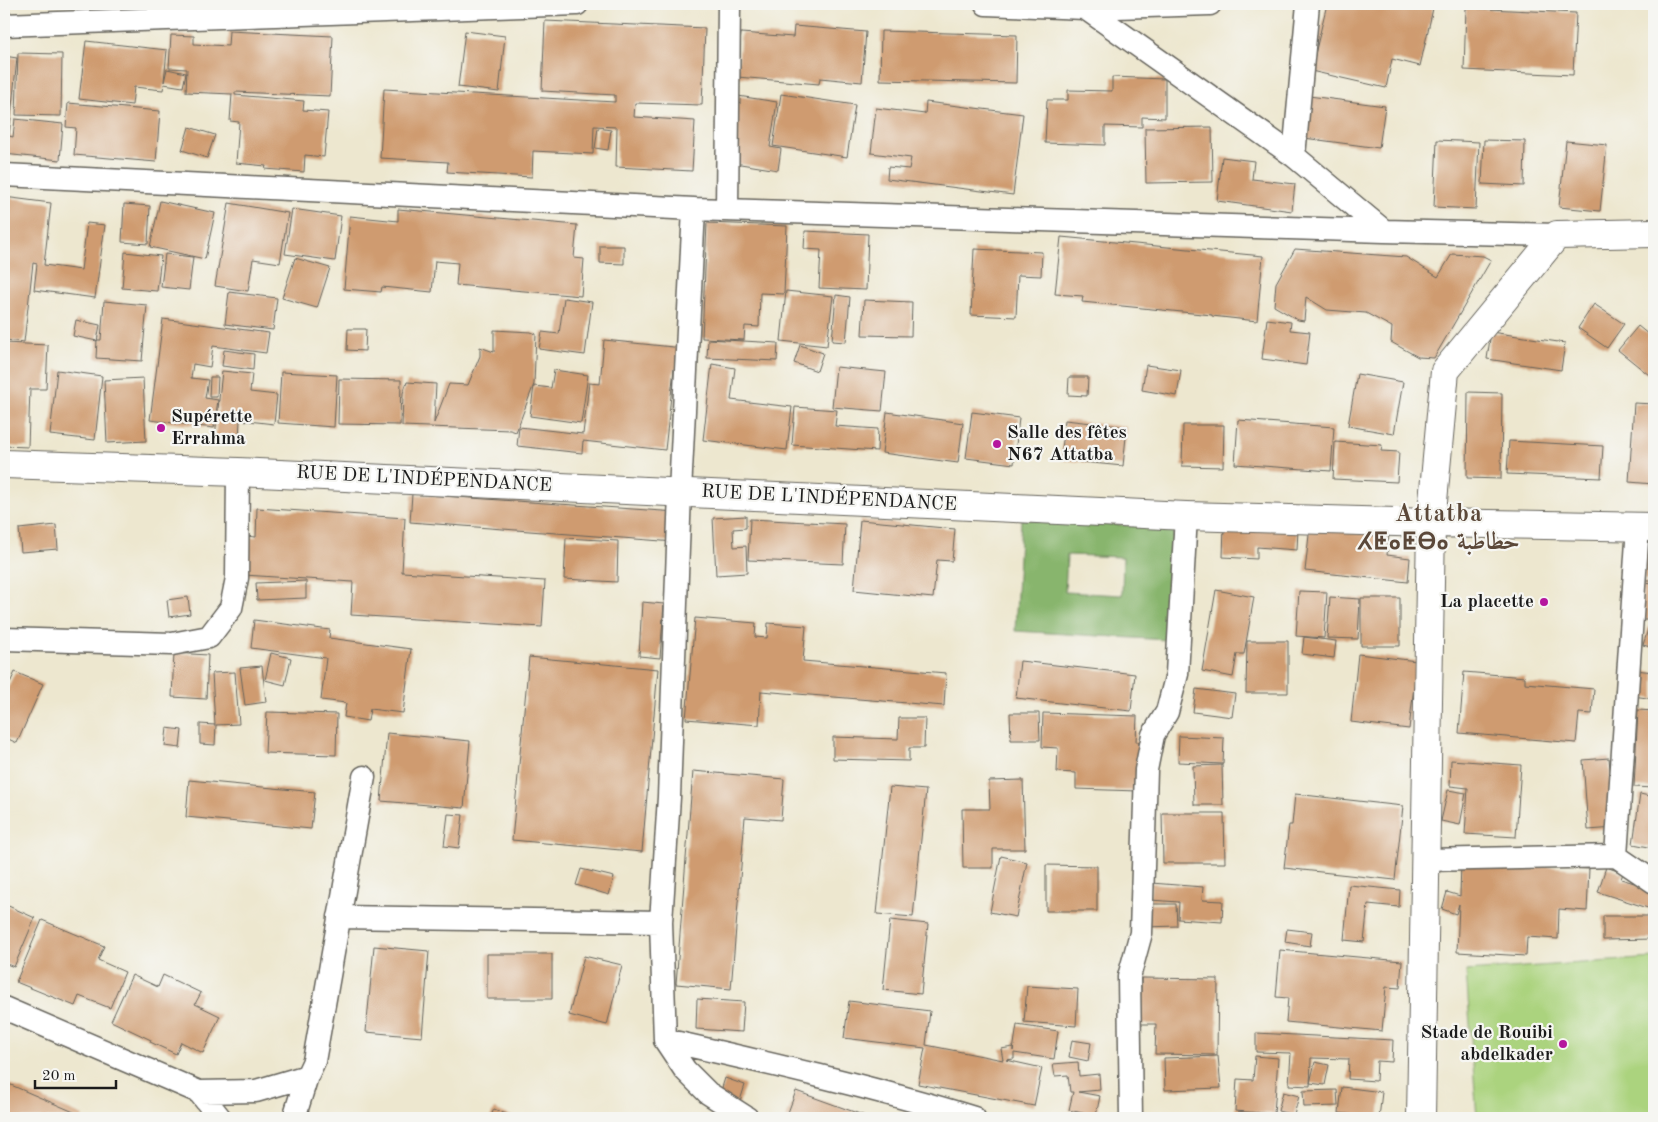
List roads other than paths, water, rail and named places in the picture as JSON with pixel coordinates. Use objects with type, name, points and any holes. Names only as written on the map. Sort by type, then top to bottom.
[{"type":"main road","points":[[1421,1118],[1431,523],[1445,371],[1557,235],[1654,233]]},
{"type":"main road","name":"RUE DE L'INDÉPENDANCE","points":[[4,464],[238,472],[1186,516],[1646,527]]},
{"type":"street","points":[[4,25],[577,4]]},
{"type":"street","points":[[727,210],[729,4]]},
{"type":"street","points":[[986,4],[1084,8],[1210,4]]},
{"type":"street","points":[[1294,156],[1308,4]]},
{"type":"street","points":[[1084,8],[1294,156],[1384,231]]},
{"type":"street","points":[[4,175],[694,210],[1557,235]]},
{"type":"street","points":[[694,210],[680,492],[669,797],[660,922],[665,1040],[685,1070],[708,1093],[747,1118]]},
{"type":"street","points":[[4,639],[172,644],[209,637],[231,608],[237,578],[238,472]]},
{"type":"street","points":[[1131,1118],[1129,977],[1141,933],[1146,770],[1153,735],[1168,712],[1177,674],[1186,516]]},
{"type":"street","points":[[1616,856],[1646,527]]},
{"type":"street","points":[[294,1118],[307,1076],[314,1061],[364,777]]},
{"type":"street","points":[[1426,860],[1616,856],[1654,882]]},
{"type":"street","points":[[339,917],[660,922]]},
{"type":"street","points":[[4,1008],[198,1092],[256,1091],[307,1076]]},
{"type":"street","points":[[665,1040],[846,1083],[974,1118]]},
{"type":"street","points":[[198,1092],[220,1118]]},
{"type":"place","name":"Supérette Errahma","points":[[161,428]]},
{"type":"place","name":"Salle des fêtes N67 Attatba","points":[[997,444]]},
{"type":"place","name":"La placette","points":[[1544,602]]},
{"type":"place","name":"Stade de Rouibi abdelkader","points":[[1563,1044]]},
{"type":"district","name":"Attatba ⵃⵟⴰⵟⴱⴰ حطاطبة","points":[[1439,529]]}]
